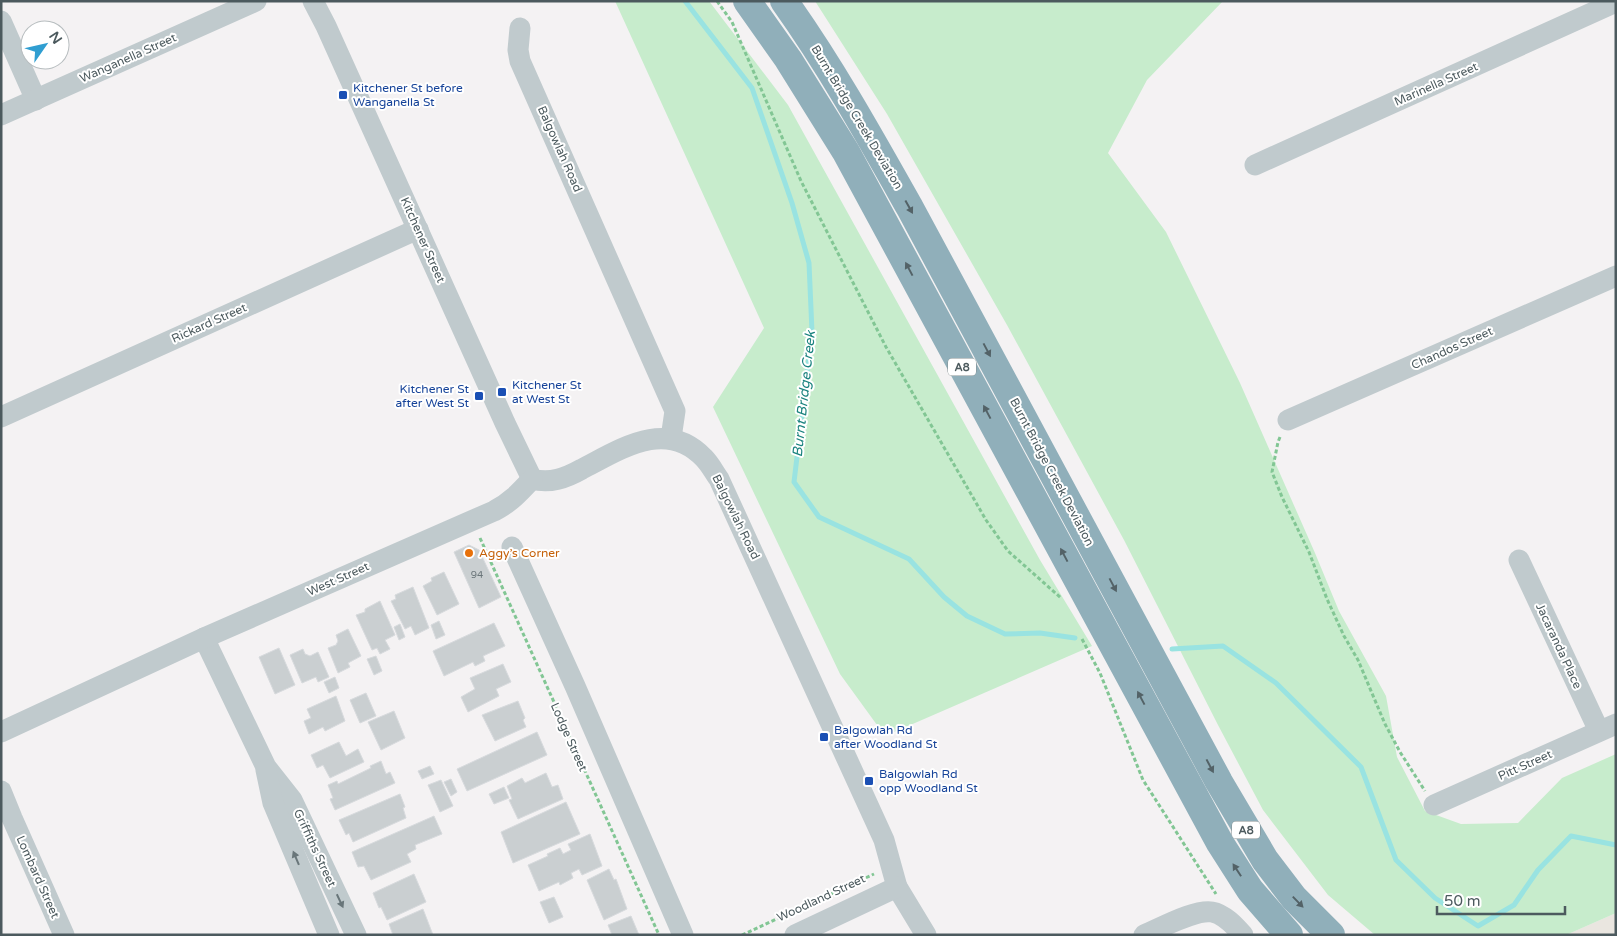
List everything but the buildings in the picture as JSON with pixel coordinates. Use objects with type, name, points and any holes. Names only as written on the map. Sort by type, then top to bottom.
[{"type":"highway","name":"A8","points":[[747,1],[788,58],[846,152],[1220,843],[1250,890],[1290,935]]},
{"type":"highway","name":"Burnt Bridge Creek Deviation","points":[[784,1],[847,98],[910,208],[1242,822],[1266,860],[1294,898],[1331,935]]},
{"type":"street","name":"Wanganella Street","points":[[1,115],[256,1]]},
{"type":"street","name":"Kitchener Street","points":[[313,1],[326,26],[508,431],[532,478]]},
{"type":"street","name":"Marinella Street","points":[[1256,165],[1616,2]]},
{"type":"street","points":[[1,21],[36,100]]},
{"type":"street","name":"Balgowlah Road","points":[[520,28],[518,50],[520,61],[675,411],[671,438],[684,443],[703,457],[720,479],[884,840],[898,887],[926,935]]},
{"type":"street","name":"Rickard Street","points":[[1,417],[418,229]]},
{"type":"street","name":"Chandos Street","points":[[1288,420],[1616,276]]},
{"type":"street","points":[[532,478],[553,481],[568,476],[644,440],[671,438]]},
{"type":"street","name":"West Street","points":[[1,732],[204,638],[494,511],[513,499],[532,478]]},
{"type":"street","name":"Lodge Street","points":[[512,547],[575,686],[683,935]]},
{"type":"street","name":"Jacaranda Place","points":[[1519,560],[1608,728]]},
{"type":"street","name":"Griffiths Street","points":[[204,638],[266,767],[292,800],[356,935]]},
{"type":"street","name":"Pitt Street","points":[[1434,805],[1608,728]]},
{"type":"street","name":"Griffiths Street","points":[[266,767],[273,804],[329,935]]},
{"type":"street","name":"Lombard Street","points":[[1,791],[64,935]]},
{"type":"street","name":"Woodland Street","points":[[795,935],[898,887]]},
{"type":"street","points":[[1144,935],[1192,914],[1211,911],[1236,926],[1243,935]]},
{"type":"path","points":[[717,1],[732,22],[801,181],[886,347],[986,520],[1008,551],[1061,597],[1065,606]]},
{"type":"path","points":[[1288,420],[1278,442],[1272,472],[1309,552],[1327,599],[1344,636],[1358,660],[1385,724],[1400,752],[1434,805]]},
{"type":"path","name":"Lodge Street","points":[[480,538],[659,935]]},
{"type":"path","points":[[1078,631],[1100,672],[1143,780],[1220,900]]},
{"type":"path","name":"Woodland Street","points":[[742,935],[874,874]]},
{"type":"shaded area","points":[[1616,913],[1616,935],[1566,935]]},
{"type":"green space","points":[[615,1],[709,1],[788,105],[1040,560],[1092,646],[885,736],[840,674],[713,407],[764,328]]},
{"type":"green space","points":[[815,1],[1223,1],[1147,80],[1108,153],[1166,232],[1240,383],[1339,611],[1386,696],[1397,757],[1425,811],[1461,824],[1518,823],[1562,778],[1616,754],[1616,913],[1566,935],[1375,935],[1328,895],[1263,810],[1124,540],[1007,325],[887,114]]},
{"type":"waterway","name":"Burnt Bridge Creek","points":[[685,1],[752,88],[792,203],[809,263],[812,332],[794,482],[819,517],[909,559],[944,597],[967,616],[1005,634],[1040,633],[1075,638]]},
{"type":"waterway","name":"Burnt Bridge Creek","points":[[1172,649],[1223,646],[1276,683],[1361,767],[1396,860],[1435,898],[1478,926],[1514,905],[1538,870],[1571,836],[1616,845]]},
{"type":"place","name":"Kitchener St before Wanganella St","points":[[343,95]]},
{"type":"place","name":"Kitchener St at West St","points":[[502,392]]},
{"type":"place","name":"Kitchener St after West St","points":[[479,396]]},
{"type":"place","name":"Aggy’s Corner","points":[[469,553]]},
{"type":"place","name":"Balgowlah Rd after Woodland St","points":[[824,737]]},
{"type":"place","name":"Balgowlah Rd opp Woodland St","points":[[869,781]]}]
